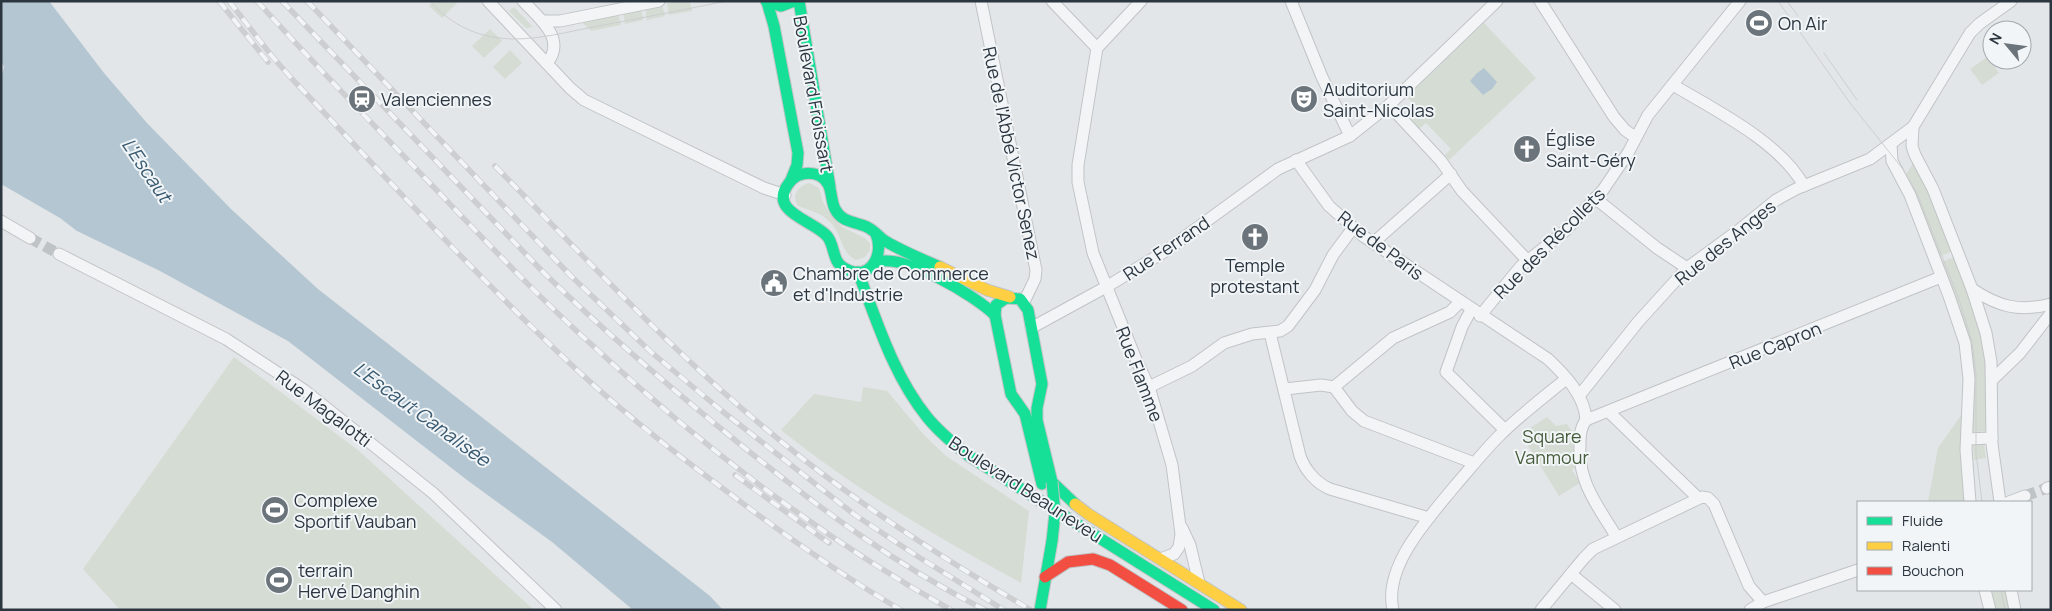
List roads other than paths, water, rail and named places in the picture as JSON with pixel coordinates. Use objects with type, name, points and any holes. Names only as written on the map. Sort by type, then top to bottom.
[{"type":"main road","name":"Boulevard Froissart","points":[[766,2],[781,6],[794,1]]},
{"type":"main road","name":"Boulevard Froissart","points":[[799,1],[833,204],[840,216],[849,222],[867,227],[891,244],[982,287],[1018,298],[1024,302]]},
{"type":"main road","name":"Boulevard Froissart","points":[[766,2],[774,26],[798,153],[797,165],[784,195]]},
{"type":"main road","points":[[791,180],[801,174],[813,173],[823,178],[830,187]]},
{"type":"main road","points":[[784,195],[786,204],[792,214],[821,230],[828,237],[839,264],[848,271],[868,270],[877,262],[881,248],[876,234]]},
{"type":"main road","points":[[877,262],[890,260],[909,266],[977,299],[995,315]]},
{"type":"main road","name":"Boulevard Beauneveu","points":[[858,272],[900,378],[920,410],[941,433],[969,456],[1214,610]]},
{"type":"main road","points":[[1010,297],[1003,298],[998,302],[995,308],[995,315],[1011,394],[1025,414],[1055,513],[1049,541],[1040,610]]},
{"type":"main road","points":[[1024,302],[1028,310],[1042,384],[1037,408],[1037,420],[1047,483],[1088,514],[1241,610]]},
{"type":"main road","points":[[1016,400],[1032,402],[1040,395]]},
{"type":"main road","points":[[1044,582],[1068,562],[1080,559],[1093,559],[1110,565],[1182,610]]},
{"type":"street","points":[[488,1],[570,88],[588,102],[764,188],[784,195]]},
{"type":"street","points":[[523,1],[553,35],[555,43],[553,55],[547,63]]},
{"type":"street","points":[[542,21],[560,21],[660,1]]},
{"type":"street","name":"Rue de l'Abbé Victor Senez","points":[[981,1],[1036,270],[1035,279],[1024,302]]},
{"type":"street","points":[[1052,1],[1097,48],[1141,1]]},
{"type":"street","points":[[1291,1],[1322,77],[1350,136]]},
{"type":"street","points":[[1296,160],[1350,136],[1389,105],[1498,1]]},
{"type":"street","points":[[1540,1],[1614,117],[1625,130],[1636,137]]},
{"type":"street","name":"Rue des Récollets","points":[[1505,430],[1446,372],[1464,322],[1476,313],[1527,260],[1565,231],[1595,198],[1616,172],[1648,115],[1740,1]]},
{"type":"street","points":[[2000,501],[1992,438],[1992,380],[1987,338],[1972,289],[1933,189],[1915,156],[1912,146],[1913,126],[1970,33],[1979,24],[2011,1]]},
{"type":"street","name":"Rue Flamme","points":[[1097,48],[1078,165],[1078,182],[1089,240],[1119,320],[1149,387],[1172,465],[1181,534],[1179,548],[1170,557],[1160,559]]},
{"type":"street","points":[[1673,85],[1766,143],[1796,174],[1804,186]]},
{"type":"street","points":[[1389,105],[1450,174],[1462,191],[1527,260]]},
{"type":"street","name":"Rue des Anges","points":[[1581,401],[1638,322],[1687,268],[1776,200],[1804,186],[1864,162],[1890,145],[1913,126]]},
{"type":"street","points":[[1912,146],[1906,141],[1890,145],[1892,162],[1910,194],[1957,318],[1966,352],[1969,379],[1967,473],[1970,501]]},
{"type":"street","name":"Rue Ferrand","points":[[1031,328],[1106,287],[1173,246],[1267,175],[1296,160]]},
{"type":"street","name":"Rue de Paris","points":[[1296,160],[1329,206],[1353,228],[1476,313],[1548,359],[1566,379],[1581,401]]},
{"type":"street","points":[[1373,243],[1450,174]]},
{"type":"street","points":[[1595,198],[1657,248],[1687,268]]},
{"type":"street","points":[[1,221],[30,238]]},
{"type":"street","points":[[1149,387],[1192,366],[1224,343],[1252,334],[1280,331],[1292,323],[1318,284],[1333,255],[1353,228]]},
{"type":"street","name":"Rue Magalotti","points":[[59,254],[226,339],[292,382],[433,493],[556,610]]},
{"type":"street","name":"Rue Capron","points":[[1586,420],[1941,277]]},
{"type":"street","points":[[1972,289],[1991,301],[2010,307],[2033,308],[2051,304]]},
{"type":"street","points":[[1334,387],[1387,342],[1450,312],[1460,302]]},
{"type":"street","points":[[1992,380],[2020,353],[2051,313]]},
{"type":"street","points":[[1270,333],[1302,461],[1318,482],[1330,489],[1429,518]]},
{"type":"street","points":[[1393,610],[1392,589],[1405,554],[1429,518],[1474,463],[1505,430],[1566,379]]},
{"type":"street","points":[[1284,389],[1321,385],[1334,387],[1352,411],[1364,422],[1474,463]]},
{"type":"street","points":[[1581,401],[1586,420],[1580,436],[1579,458],[1581,472],[1586,487],[1616,536]]},
{"type":"street","points":[[1609,412],[1698,498]]},
{"type":"street","points":[[1967,439],[1992,438]]},
{"type":"street","points":[[2012,501],[2025,496]]},
{"type":"street","points":[[1541,610],[1589,552],[1616,536],[1698,498],[1706,497],[1714,504],[1749,586],[1764,606]]},
{"type":"street","name":"Rue Flamme","points":[[1178,522],[1188,539],[1199,583]]},
{"type":"street","points":[[1750,610],[1857,570]]},
{"type":"street","points":[[1570,574],[1615,610]]},
{"type":"street","points":[[1985,591],[1990,610]]},
{"type":"street","points":[[2011,591],[2015,610]]},
{"type":"water","points":[[1,1],[49,1],[104,73],[147,123],[231,209],[318,289],[710,596],[723,610],[633,610],[552,542],[467,480],[288,341],[160,271],[77,231],[60,218],[1,184],[1,78],[4,67],[1,60]]},
{"type":"water","points":[[1484,68],[1497,82],[1492,89],[1483,95],[1470,81]]},
{"type":"tunnel","points":[[30,238],[59,254]]},
{"type":"tunnel","points":[[2025,496],[2047,488]]},
{"type":"tram line","points":[[430,1],[444,15],[461,26],[479,34],[511,39],[546,36],[727,1]]},
{"type":"tram line","points":[[1778,1],[1850,103],[1902,168],[1917,193],[1960,302],[1972,342],[1976,373],[1976,453],[1982,501]]},
{"type":"tram line","points":[[1787,1],[1798,16]]},
{"type":"tram line","points":[[1824,53],[1857,100]]},
{"type":"tram line","points":[[2001,591],[2005,610]]},
{"type":"railway","points":[[219,1],[268,62]]},
{"type":"railway","points":[[229,1],[293,80],[458,253],[580,373],[644,428],[753,511],[837,570],[901,610]]},
{"type":"railway","points":[[257,1],[506,262],[570,325],[633,382],[719,454],[809,521],[855,552],[951,610]]},
{"type":"railway","points":[[282,1],[544,273],[690,404],[799,491],[858,534],[919,574],[985,610]]},
{"type":"railway","points":[[307,1],[571,276],[651,352],[722,411],[855,515],[1004,610]]},
{"type":"railway","points":[[495,166],[685,357],[765,428],[807,462],[889,521],[945,558],[1031,610]]},
{"type":"railway","points":[[735,475],[829,543]]},
{"type":"place","name":"On Air","points":[[1759,23]]},
{"type":"place","name":"Valenciennes","points":[[362,99]]},
{"type":"place","name":"Auditorium Saint-Nicolas","points":[[1304,99]]},
{"type":"place","name":"Église Saint-Géry","points":[[1527,149]]},
{"type":"place","name":"Temple protestant","points":[[1255,237]]},
{"type":"place","name":"Chambre de Commerce et d'Industrie","points":[[774,283]]},
{"type":"place","name":"Complexe Sportif Vauban","points":[[275,510]]},
{"type":"place","name":"terrain Hervé Danghin","points":[[279,580]]},
{"type":"water label","name":"L'Escaut","points":[[147,170]]},
{"type":"water label","name":"L'Escaut Canalisée","points":[[422,414]]},
{"type":"park label","name":"Square Vanmour","points":[[1552,446]]}]
